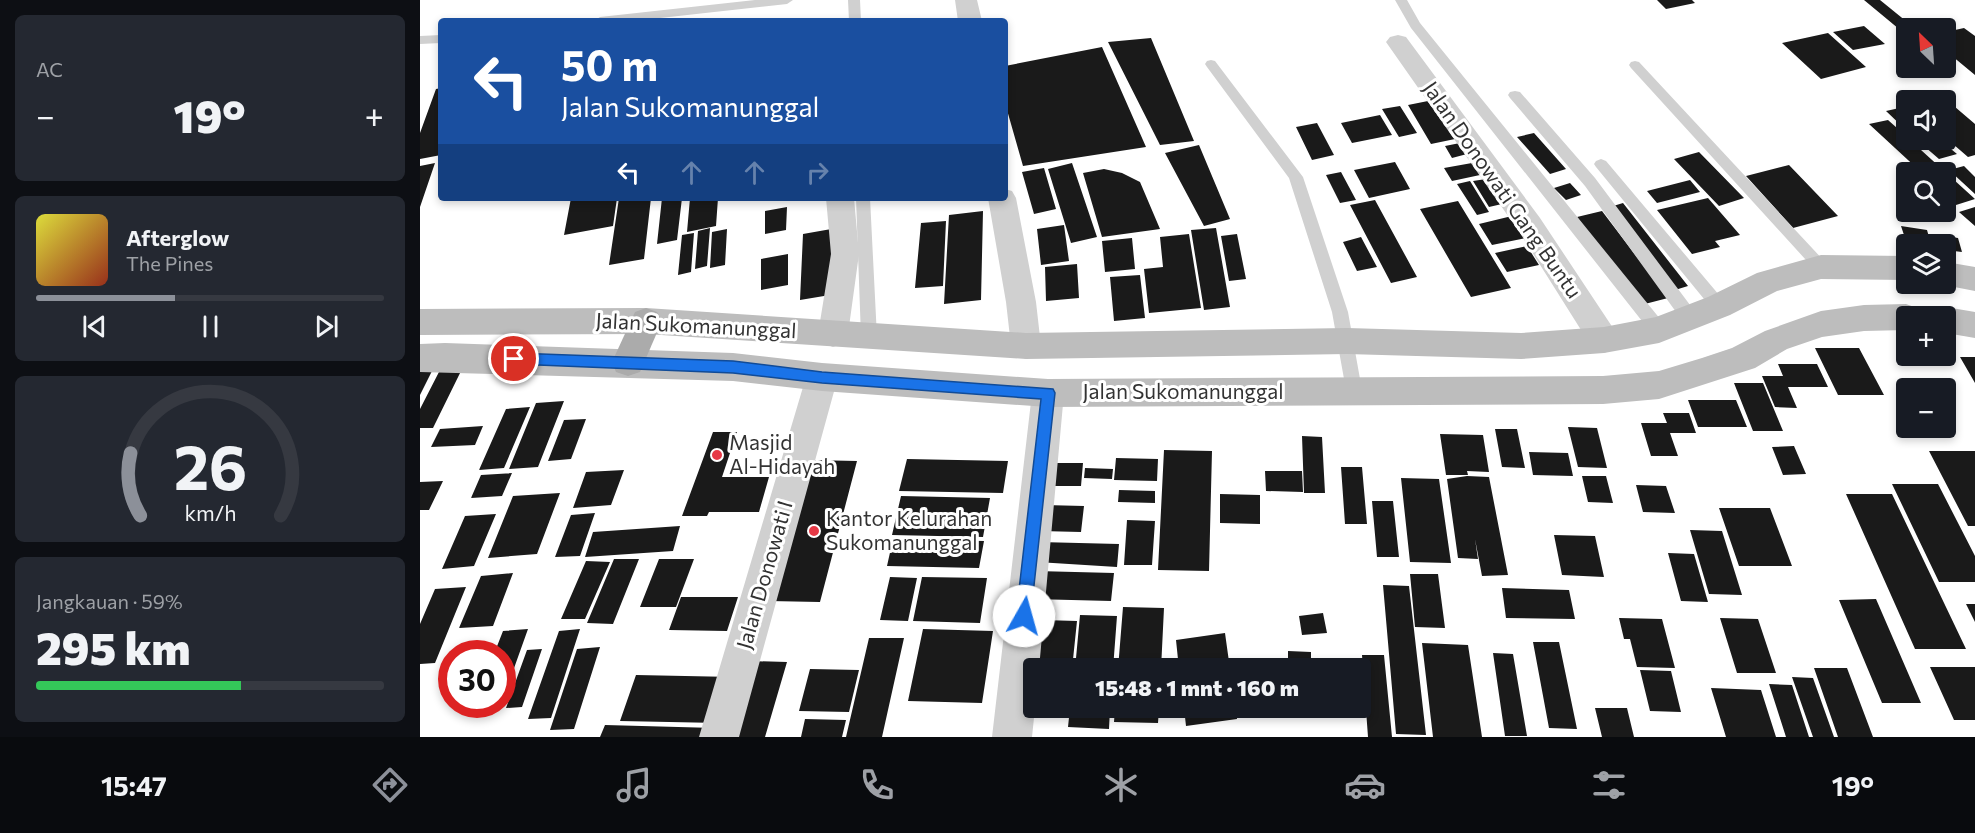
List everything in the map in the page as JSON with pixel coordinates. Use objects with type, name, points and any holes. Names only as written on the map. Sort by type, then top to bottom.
[{"type":"main road","name":"Jalan Sukomanunggal","points":[[420,322],[646,321],[1026,346],[1347,341],[1521,346],[1604,340],[1659,330],[1719,306],[1768,282],[1821,267],[1896,268]]},
{"type":"main road","points":[[1956,276],[1975,279]]},
{"type":"main road","name":"Jalan Sukomanunggal","points":[[420,358],[628,362],[733,367],[822,377],[1048,393],[1603,390],[1659,385],[1743,358],[1776,340],[1821,324],[1864,318],[1896,317]]},
{"type":"main road","points":[[628,362],[646,321]]},
{"type":"main road","points":[[1956,322],[1975,325]]},
{"type":"main road","points":[[1428,342],[1436,392]]},
{"type":"street","points":[[966,0],[969,18]]},
{"type":"street","name":"Jalan Donowati Gang Buntu","points":[[1398,42],[1500,181],[1604,340]]},
{"type":"street","points":[[833,334],[845,254],[840,201]]},
{"type":"street","points":[[1003,201],[1021,302],[1026,346]]},
{"type":"street","name":"Jalan Donowati I","points":[[719,737],[822,377]]},
{"type":"street","points":[[1012,737],[1048,393]]},
{"type":"lane","points":[[627,18],[787,0]]},
{"type":"lane","points":[[854,0],[855,18]]},
{"type":"lane","points":[[1401,0],[1421,33],[1659,330]]},
{"type":"lane","points":[[420,40],[438,39]]},
{"type":"lane","points":[[1211,64],[1296,177],[1340,312],[1354,390]]},
{"type":"lane","points":[[1635,65],[1821,267]]},
{"type":"lane","points":[[1515,95],[1590,182],[1690,318]]},
{"type":"lane","points":[[1601,164],[1719,306]]},
{"type":"lane","points":[[863,201],[869,337]]},
{"type":"building","points":[[1657,0],[1692,0],[1695,3],[1666,9]]},
{"type":"building","points":[[1864,0],[1880,0],[1902,18],[1896,18],[1896,27]]},
{"type":"building","points":[[1864,26],[1885,44],[1853,50],[1833,32]]},
{"type":"building","points":[[1964,28],[1975,36],[1975,75],[1956,59],[1956,30]]},
{"type":"building","points":[[1828,33],[1866,67],[1821,79],[1782,43]]},
{"type":"building","points":[[1151,38],[1194,141],[1160,145],[1108,42]]},
{"type":"building","points":[[1102,47],[1146,147],[1023,166],[1008,114],[1008,65]]},
{"type":"building","points":[[438,89],[438,156],[420,159],[420,133]]},
{"type":"building","points":[[1433,100],[1455,139],[1431,144],[1408,105]]},
{"type":"building","points":[[1400,106],[1417,133],[1399,137],[1382,109]]},
{"type":"building","points":[[1956,108],[1975,124],[1975,155],[1968,157],[1956,147]]},
{"type":"building","points":[[1896,109],[1896,120],[1886,111]]},
{"type":"building","points":[[1380,115],[1392,135],[1352,143],[1341,123]]},
{"type":"building","points":[[1888,120],[1896,127],[1896,149],[1869,124]]},
{"type":"building","points":[[1317,123],[1334,155],[1312,160],[1296,127]]},
{"type":"building","points":[[1534,133],[1566,169],[1550,174],[1517,137]]},
{"type":"building","points":[[1460,143],[1467,154],[1452,158],[1445,146]]},
{"type":"building","points":[[1199,145],[1230,219],[1204,226],[1165,153]]},
{"type":"building","points":[[1897,150],[1921,150],[1934,162],[1910,162]]},
{"type":"building","points":[[1929,150],[1952,150],[1957,154],[1939,159]]},
{"type":"building","points":[[1699,152],[1744,198],[1719,206],[1674,159]]},
{"type":"building","points":[[1395,162],[1410,189],[1369,198],[1354,170]]},
{"type":"building","points":[[435,163],[420,207],[420,166]]},
{"type":"building","points":[[1072,163],[1097,237],[1071,243],[1048,169]]},
{"type":"building","points":[[1472,163],[1480,175],[1452,181],[1444,168]]},
{"type":"building","points":[[1789,165],[1838,216],[1793,228],[1746,176]]},
{"type":"building","points":[[1964,166],[1975,177],[1975,194],[1956,176],[1956,168]]},
{"type":"building","points":[[1044,168],[1056,209],[1034,214],[1022,172]]},
{"type":"building","points":[[1104,169],[1122,173],[1140,182],[1160,229],[1102,237],[1083,173]]},
{"type":"building","points":[[1341,172],[1356,200],[1340,203],[1326,175]]},
{"type":"building","points":[[1486,179],[1502,204],[1489,207],[1473,181]]},
{"type":"building","points":[[1690,180],[1700,192],[1657,203],[1647,191]]},
{"type":"building","points":[[1470,181],[1489,212],[1477,215],[1457,184]]},
{"type":"building","points":[[1956,182],[1975,199],[1956,205]]},
{"type":"building","points":[[1570,183],[1581,195],[1566,200],[1554,188]]},
{"type":"building","points":[[1708,198],[1740,235],[1715,241],[1720,247],[1692,254],[1657,210]]},
{"type":"building","points":[[1375,200],[1417,277],[1391,283],[1350,205]]},
{"type":"building","points":[[570,201],[617,201],[613,226],[564,235]]},
{"type":"building","points":[[619,201],[651,201],[644,259],[609,265]]},
{"type":"building","points":[[662,201],[682,201],[677,240],[657,244]]},
{"type":"building","points":[[690,201],[718,201],[716,226],[687,232]]},
{"type":"building","points":[[1458,201],[1511,288],[1471,297],[1420,209]]},
{"type":"building","points":[[1623,203],[1688,286],[1675,290],[1610,207]]},
{"type":"building","points":[[787,207],[786,230],[765,234],[765,211]]},
{"type":"building","points":[[1975,207],[1975,226],[1959,212]]},
{"type":"building","points":[[983,211],[981,300],[944,304],[949,215]]},
{"type":"building","points":[[1602,211],[1668,298],[1641,305],[1577,217]]},
{"type":"building","points":[[1512,216],[1526,238],[1492,245],[1479,224]]},
{"type":"building","points":[[946,221],[943,286],[915,288],[921,223]]},
{"type":"building","points":[[1064,225],[1069,261],[1041,265],[1037,229]]},
{"type":"building","points":[[1901,226],[1927,230],[1928,234],[1904,234]]},
{"type":"building","points":[[710,228],[707,266],[695,269],[698,231]]},
{"type":"building","points":[[837,228],[836,294],[800,300],[803,234]]},
{"type":"building","points":[[1216,228],[1230,307],[1204,310],[1191,230]]},
{"type":"building","points":[[727,229],[725,265],[710,268],[712,232]]},
{"type":"building","points":[[694,233],[691,272],[678,275],[682,235]]},
{"type":"building","points":[[1189,234],[1201,308],[1149,313],[1144,269],[1163,267],[1160,237]]},
{"type":"building","points":[[1237,234],[1246,279],[1229,281],[1221,236]]},
{"type":"building","points":[[1361,237],[1377,267],[1357,271],[1343,242]]},
{"type":"building","points":[[1132,238],[1135,269],[1105,272],[1102,241]]},
{"type":"building","points":[[1956,238],[1958,238],[1962,252],[1956,251]]},
{"type":"building","points":[[1527,246],[1539,265],[1507,272],[1495,253]]},
{"type":"building","points":[[788,254],[788,285],[761,290],[761,259]]},
{"type":"building","points":[[1077,264],[1079,298],[1046,301],[1045,267]]},
{"type":"building","points":[[1140,275],[1145,318],[1114,321],[1110,277]]},
{"type":"building","points":[[1815,348],[1859,348],[1884,395],[1838,395]]},
{"type":"building","points":[[1960,357],[1975,357],[1975,383]]},
{"type":"building","points":[[1778,364],[1817,364],[1828,387],[1788,387],[1797,408],[1775,407],[1762,376],[1783,376]]},
{"type":"building","points":[[462,369],[433,428],[420,428],[420,409],[440,370]]},
{"type":"building","points":[[432,371],[420,395],[420,372]]},
{"type":"building","points":[[1734,383],[1763,383],[1783,431],[1753,431]]},
{"type":"building","points":[[1688,400],[1736,400],[1747,427],[1698,427]]},
{"type":"building","points":[[564,401],[538,467],[509,469],[536,403]]},
{"type":"building","points":[[530,407],[504,468],[479,470],[506,409]]},
{"type":"building","points":[[1663,413],[1689,413],[1696,433],[1670,433],[1678,456],[1651,456],[1641,423],[1667,423]]},
{"type":"building","points":[[586,419],[571,459],[548,461],[564,420]]},
{"type":"building","points":[[483,426],[475,445],[431,447],[440,429]]},
{"type":"building","points":[[1568,427],[1597,428],[1607,468],[1578,467]]},
{"type":"building","points":[[1495,429],[1517,429],[1525,468],[1502,467]]},
{"type":"building","name":"Masjid Al-Hidayah","points":[[713,432],[737,432],[722,477],[769,477],[759,512],[709,512],[707,516],[682,516]]},
{"type":"building","points":[[1440,434],[1483,435],[1489,472],[1467,471],[1468,475],[1446,475]]},
{"type":"building","points":[[1302,436],[1322,437],[1325,493],[1304,493]]},
{"type":"building","points":[[1794,446],[1806,474],[1783,475],[1772,447]]},
{"type":"building","points":[[1164,450],[1212,451],[1209,571],[1158,570]]},
{"type":"building","points":[[1929,451],[1975,451],[1975,526],[1968,526]]},
{"type":"building","points":[[1529,452],[1568,453],[1573,476],[1533,475]]},
{"type":"building","points":[[1116,458],[1158,459],[1157,481],[1114,480]]},
{"type":"building","points":[[907,459],[1008,461],[1003,493],[899,491]]},
{"type":"building","name":"Kantor Kelurahan Sukomanunggal","points":[[810,460],[857,461],[820,602],[769,601]]},
{"type":"building","points":[[1045,463],[1083,463],[1081,486],[1042,486]]},
{"type":"building","points":[[1341,467],[1362,467],[1367,524],[1345,524]]},
{"type":"building","points":[[1085,468],[1113,469],[1112,479],[1084,478]]},
{"type":"building","points":[[624,470],[611,505],[573,508],[586,472]]},
{"type":"building","points":[[1265,471],[1302,471],[1303,492],[1266,491]]},
{"type":"building","points":[[512,473],[502,496],[471,498],[481,475]]},
{"type":"building","points":[[1467,476],[1489,477],[1508,575],[1482,576],[1475,539],[1478,559],[1458,558],[1447,479]]},
{"type":"building","points":[[1582,476],[1606,476],[1613,503],[1588,502]]},
{"type":"building","points":[[1401,478],[1439,479],[1451,563],[1410,562]]},
{"type":"building","points":[[443,481],[429,510],[420,510],[420,482]]},
{"type":"building","points":[[1892,484],[1938,484],[1975,556],[1975,582],[1939,582]]},
{"type":"building","points":[[1636,485],[1666,486],[1675,513],[1643,512]]},
{"type":"building","points":[[1119,490],[1155,491],[1155,503],[1118,502]]},
{"type":"building","points":[[560,493],[537,554],[488,558],[513,496]]},
{"type":"building","points":[[1220,494],[1260,495],[1260,524],[1220,523]]},
{"type":"building","points":[[1846,494],[1892,494],[1966,649],[1915,649]]},
{"type":"building","points":[[901,496],[990,498],[983,537],[892,535]]},
{"type":"building","points":[[1372,501],[1393,501],[1399,557],[1377,557]]},
{"type":"building","points":[[1044,505],[1084,506],[1081,532],[1040,531]]},
{"type":"building","points":[[1719,508],[1770,508],[1792,566],[1739,566]]},
{"type":"building","points":[[595,513],[580,556],[555,557],[571,515]]},
{"type":"building","points":[[496,514],[474,566],[442,569],[465,516]]},
{"type":"building","points":[[1127,520],[1155,521],[1152,565],[1124,565]]},
{"type":"building","points":[[680,526],[673,551],[585,557],[593,532]]},
{"type":"building","points":[[1690,530],[1722,531],[1742,595],[1709,594]]},
{"type":"building","points":[[1554,535],[1595,536],[1604,577],[1562,575]]},
{"type":"building","points":[[893,539],[984,541],[979,568],[887,566]]},
{"type":"building","points":[[1039,542],[1119,544],[1117,567],[1037,562]]},
{"type":"building","points":[[1668,553],[1694,554],[1708,602],[1681,601]]},
{"type":"building","points":[[614,559],[639,559],[613,624],[587,623]]},
{"type":"building","points":[[659,559],[694,559],[676,607],[640,607]]},
{"type":"building","points":[[586,561],[610,562],[585,619],[561,619]]},
{"type":"building","points":[[1036,571],[1114,573],[1111,601],[1032,599]]},
{"type":"building","points":[[513,573],[493,626],[459,628],[481,576]]},
{"type":"building","points":[[1410,574],[1438,574],[1445,628],[1415,627]]},
{"type":"building","points":[[890,577],[917,578],[908,621],[880,620]]},
{"type":"building","points":[[922,577],[987,578],[980,623],[913,621]]},
{"type":"building","points":[[1383,585],[1409,586],[1426,735],[1396,734]]},
{"type":"building","points":[[466,587],[444,640],[438,640],[438,656],[435,663],[420,664],[420,624],[435,589]]},
{"type":"building","points":[[1502,588],[1569,590],[1575,619],[1506,618]]},
{"type":"building","points":[[681,597],[738,597],[727,631],[669,630]]},
{"type":"building","points":[[1876,599],[1921,703],[1882,703],[1839,600]]},
{"type":"building","points":[[1966,604],[1975,604],[1975,622]]},
{"type":"building","points":[[1123,607],[1164,608],[1162,658],[1119,658]]},
{"type":"building","points":[[1323,613],[1327,633],[1302,635],[1299,616]]},
{"type":"building","points":[[1080,615],[1117,616],[1114,658],[1076,658]]},
{"type":"building","points":[[1619,618],[1662,619],[1675,668],[1637,667],[1630,639],[1624,639]]},
{"type":"building","points":[[1720,618],[1758,619],[1776,673],[1737,673]]},
{"type":"building","points":[[1043,620],[1077,621],[1073,658],[1038,658]]},
{"type":"building","points":[[528,629],[516,663],[516,640],[499,640],[503,631]]},
{"type":"building","points":[[580,629],[551,718],[528,719],[559,631]]},
{"type":"building","points":[[923,629],[993,631],[982,703],[908,701]]},
{"type":"building","points":[[1225,633],[1228,658],[1178,658],[1176,640]]},
{"type":"building","points":[[869,638],[904,638],[882,737],[846,737]]},
{"type":"building","points":[[1533,642],[1559,642],[1577,729],[1549,728]]},
{"type":"building","points":[[1422,643],[1468,645],[1482,737],[1433,737]]},
{"type":"building","points":[[600,647],[574,729],[550,730],[577,649]]},
{"type":"building","points":[[542,649],[522,707],[516,707],[516,680],[527,650]]},
{"type":"building","points":[[1288,651],[1311,652],[1311,658],[1288,658]]},
{"type":"building","points":[[1493,653],[1513,654],[1527,736],[1505,736]]},
{"type":"building","points":[[1362,655],[1384,655],[1392,737],[1368,737],[1367,718],[1371,718],[1371,658],[1362,658]]},
{"type":"building","points":[[750,661],[787,662],[765,737],[727,737]]},
{"type":"building","points":[[1930,667],[1975,667],[1975,720],[1954,720]]},
{"type":"building","points":[[1814,668],[1847,668],[1873,737],[1838,737]]},
{"type":"building","points":[[810,669],[859,670],[849,712],[799,711]]},
{"type":"building","points":[[1640,670],[1671,671],[1681,712],[1650,711]]},
{"type":"building","points":[[636,675],[734,677],[719,723],[620,721]]},
{"type":"building","points":[[1792,677],[1813,678],[1834,737],[1813,737]]},
{"type":"building","points":[[1769,684],[1792,685],[1809,737],[1786,737]]},
{"type":"building","points":[[1711,688],[1761,690],[1776,737],[1726,737]]},
{"type":"building","points":[[1595,708],[1627,708],[1634,737],[1602,737]]},
{"type":"building","points":[[1069,718],[1110,718],[1109,729],[1068,727]]},
{"type":"building","points":[[1114,718],[1158,718],[1158,723],[1114,722]]},
{"type":"building","points":[[1185,718],[1237,718],[1237,719],[1186,726]]},
{"type":"building","points":[[805,719],[846,720],[842,737],[801,737]]},
{"type":"building","points":[[605,725],[715,728],[713,737],[600,737]]},
{"type":"place","name":"Masjid Al-Hidayah","points":[[717,455]]},
{"type":"place","name":"Kantor Kelurahan Sukomanunggal","points":[[814,531]]},
{"type":"route","points":[[514,359],[733,367],[822,377],[1048,393],[1024,616]]}]
